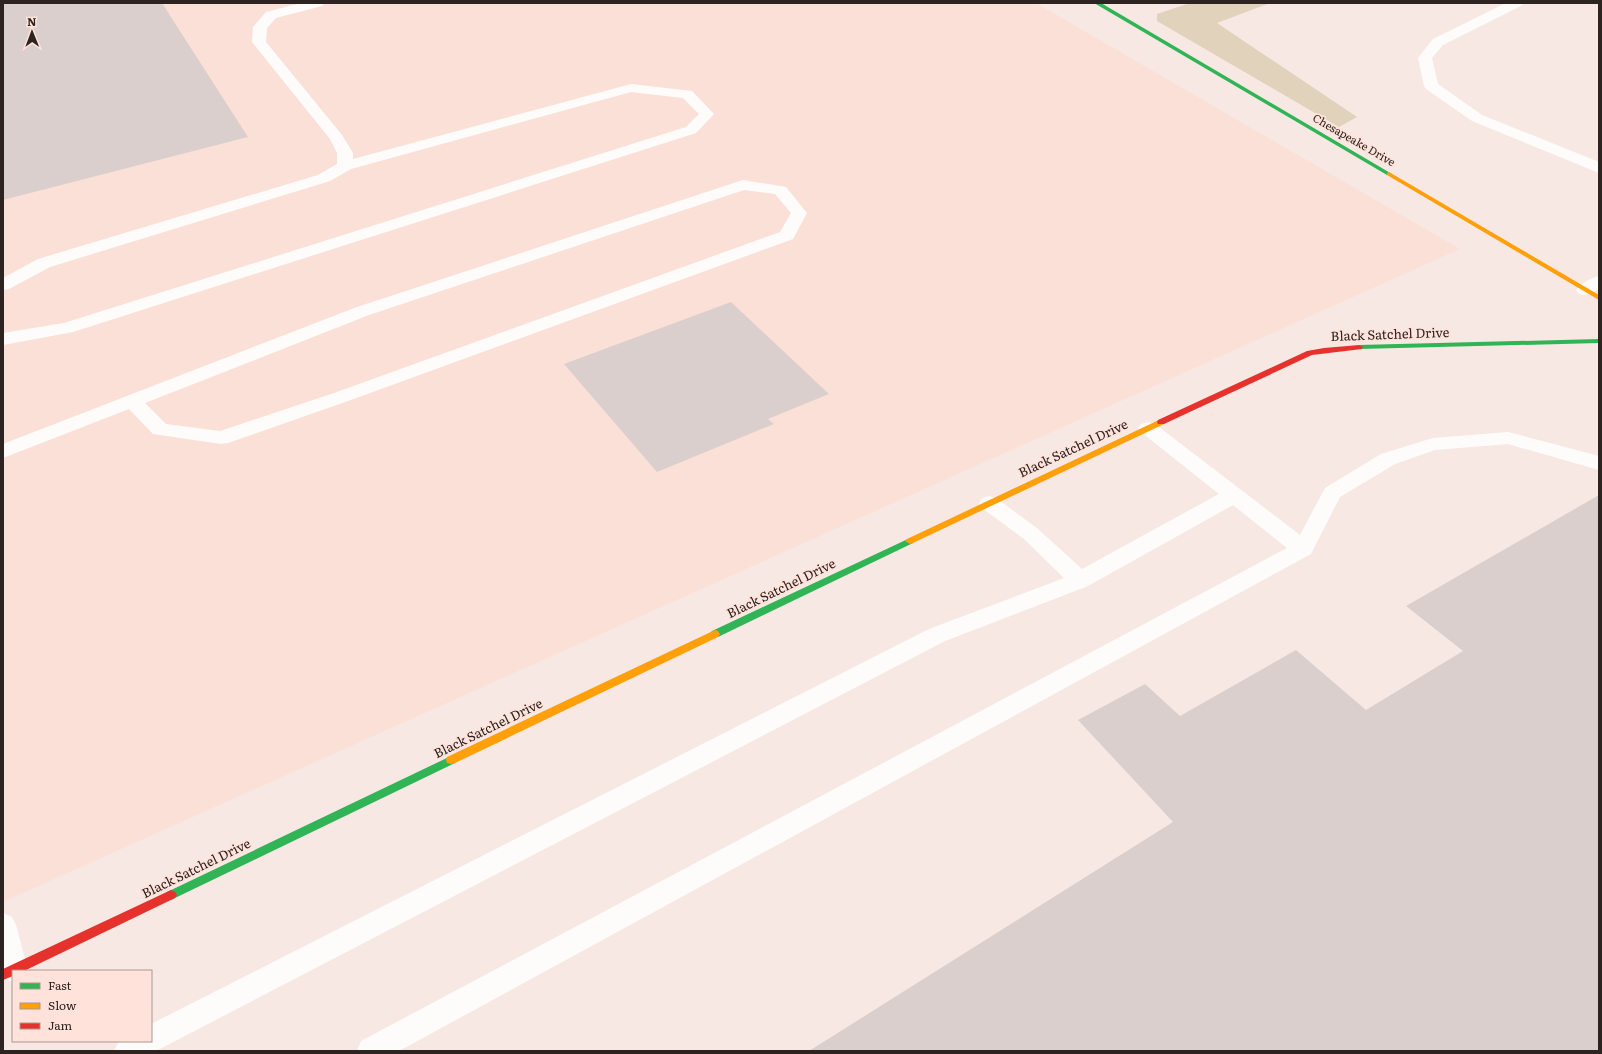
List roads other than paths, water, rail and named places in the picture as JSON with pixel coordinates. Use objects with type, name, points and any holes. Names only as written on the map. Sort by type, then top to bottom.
[{"type":"street","name":"Chesapeake Drive","points":[[1097,3],[1594,290]]},
{"type":"street","name":"Black Satchel Drive","points":[[13,970],[989,502],[1310,353],[1356,347],[1599,341]]},
{"type":"lane","points":[[317,3],[271,15],[260,27],[259,42],[338,138],[345,153],[345,166]]},
{"type":"lane","points":[[1516,3],[1438,42],[1425,58],[1431,86],[1477,118],[1599,168]]},
{"type":"lane","points":[[3,285],[44,263],[324,178],[345,166],[632,88],[687,94],[707,114],[691,130],[66,328],[3,339]]},
{"type":"lane","points":[[3,451],[364,311],[744,185],[780,190],[799,213],[787,235],[341,397],[221,438],[160,430],[132,401]]},
{"type":"lane","points":[[1148,428],[1303,549]]},
{"type":"lane","points":[[371,1051],[1303,549],[1332,493],[1388,459],[1432,444],[1508,438],[1599,463]]},
{"type":"lane","points":[[152,1038],[938,634],[1080,580],[1234,495]]},
{"type":"lane","points":[[989,502],[1031,534],[1080,580]]},
{"type":"lane","points":[[3,924],[9,972]]},
{"type":"lane","points":[[128,1051],[146,1042]]}]
